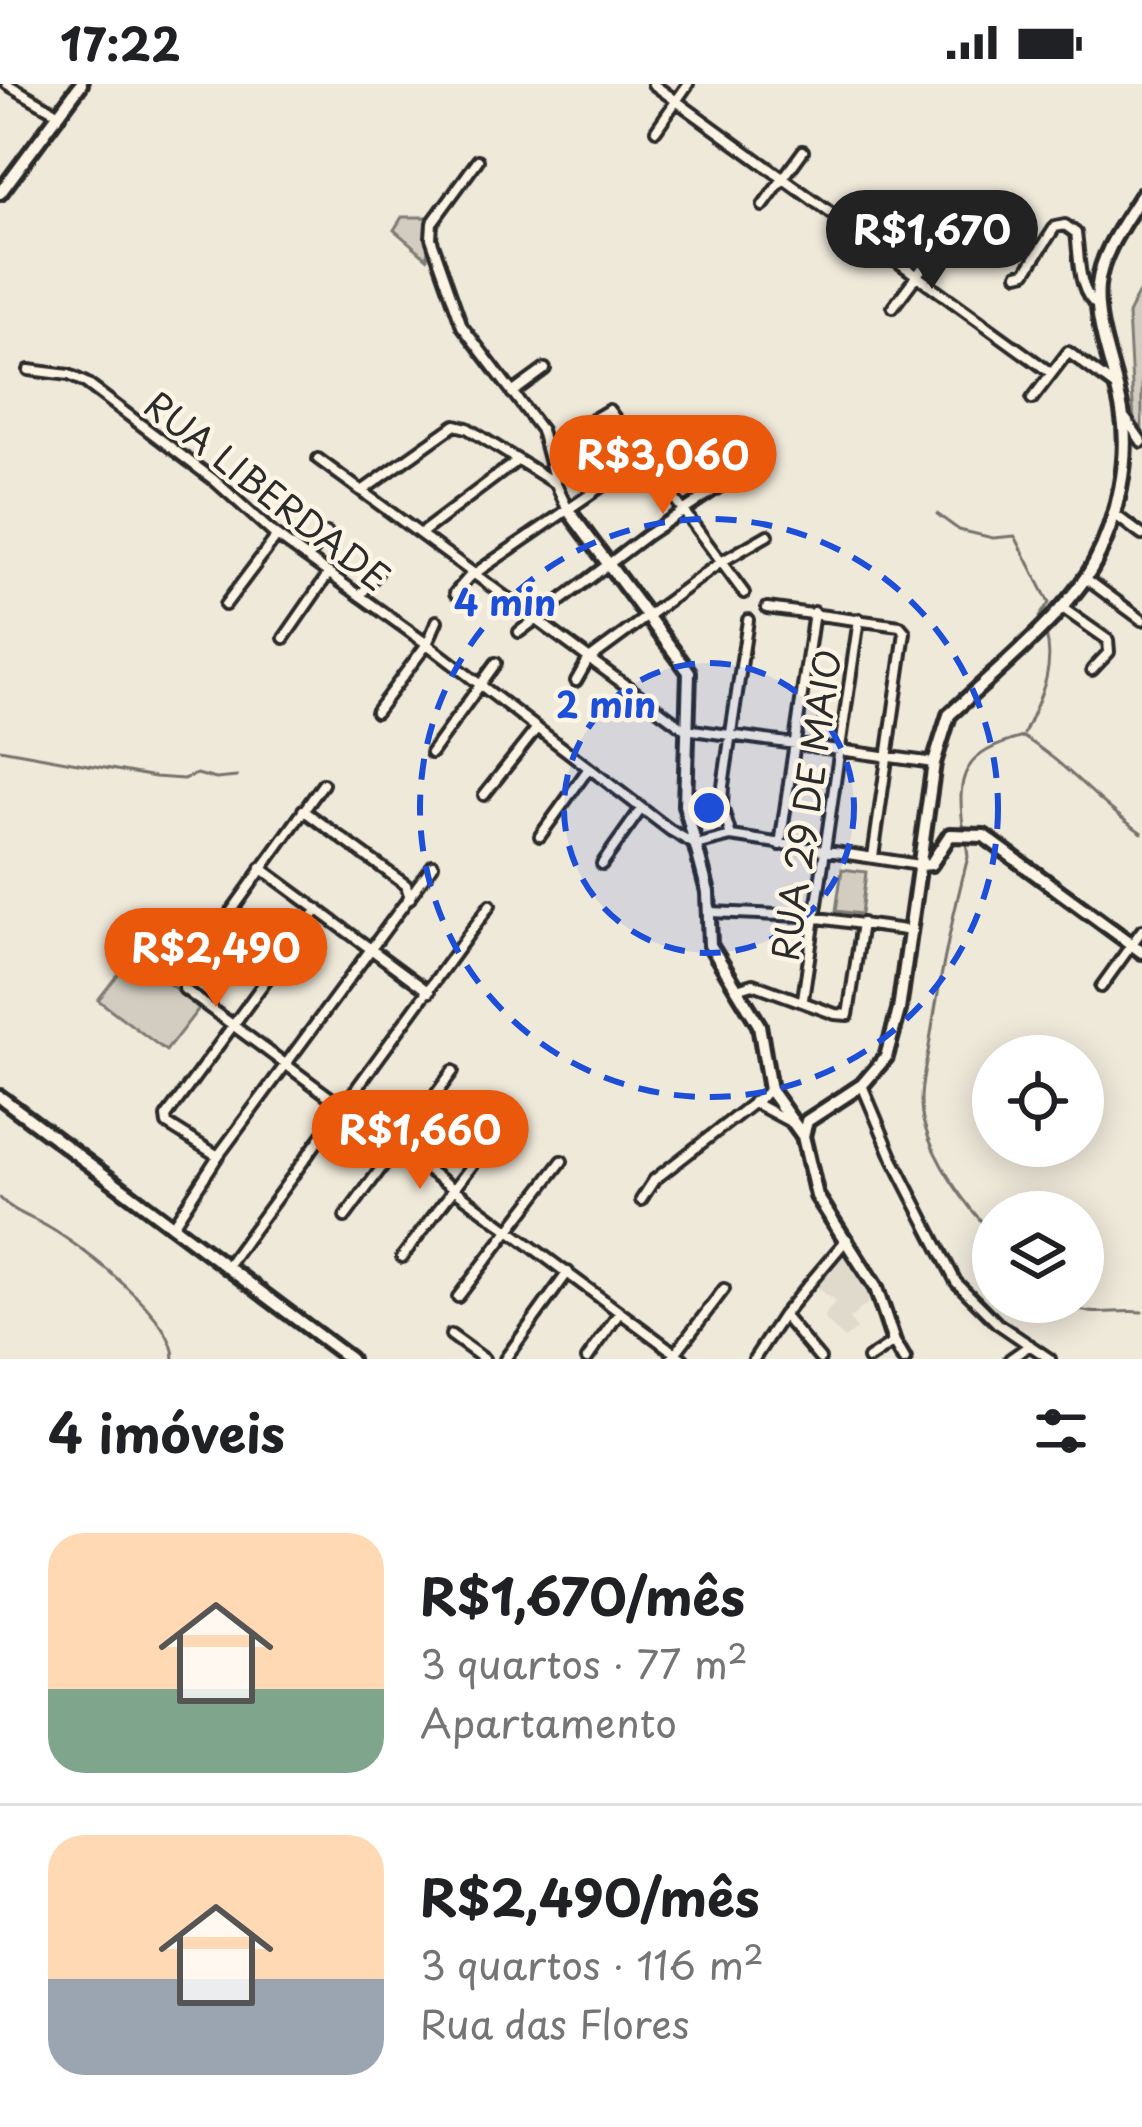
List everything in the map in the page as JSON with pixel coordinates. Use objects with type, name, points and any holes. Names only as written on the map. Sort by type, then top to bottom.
[{"type":"main road","points":[[0,193],[82,84]]},
{"type":"main road","points":[[800,1131],[807,1121],[862,1085],[886,1057],[912,931],[934,764],[949,715],[1085,578],[1114,514],[1123,414],[1098,306],[1102,269],[1142,194]]},
{"type":"main road","points":[[568,510],[689,672],[686,805],[710,912],[710,945],[759,1025],[770,1090],[800,1131],[818,1196],[876,1288],[904,1359]]},
{"type":"main road","points":[[921,866],[931,864],[955,834],[984,836],[1137,948]]},
{"type":"main road","points":[[0,1097],[350,1359]]},
{"type":"street","points":[[8,84],[59,114]]},
{"type":"street","points":[[653,84],[1051,374]]},
{"type":"street","points":[[656,130],[688,84]]},
{"type":"street","points":[[763,206],[803,151]]},
{"type":"street","points":[[478,160],[432,223],[431,238],[462,326],[541,430],[568,510]]},
{"type":"street","points":[[1018,274],[1026,272],[1055,227],[1065,225],[1076,233],[1082,283],[1090,301],[1098,306]]},
{"type":"street","points":[[893,307],[936,250]]},
{"type":"street","points":[[1032,399],[1068,352],[1117,388]]},
{"type":"street","points":[[512,393],[545,369]]},
{"type":"street","name":"RUA LIBERDADE","points":[[29,370],[69,375],[86,383],[214,480],[277,536],[427,644],[641,809],[696,845]]},
{"type":"street","points":[[548,446],[605,409],[613,413],[743,593]]},
{"type":"street","points":[[1123,414],[1142,442]]},
{"type":"street","points":[[362,491],[455,425],[555,482]]},
{"type":"street","points":[[454,593],[646,456]]},
{"type":"street","points":[[318,459],[685,729],[934,764]]},
{"type":"street","points":[[420,534],[518,460]]},
{"type":"street","points":[[519,632],[725,483]]},
{"type":"street","points":[[1114,514],[1142,535]]},
{"type":"street","points":[[308,558],[327,533]]},
{"type":"street","points":[[576,681],[588,660],[722,562],[768,535]]},
{"type":"street","points":[[225,605],[277,536]]},
{"type":"street","points":[[360,596],[378,572]]},
{"type":"street","points":[[284,638],[328,573]]},
{"type":"street","points":[[1085,578],[1142,620]]},
{"type":"street","points":[[1061,607],[1108,640],[1109,652],[1092,670]]},
{"type":"street","points":[[767,608],[900,626],[905,638],[873,856]]},
{"type":"street","points":[[780,844],[814,613]]},
{"type":"street","name":"RUA 29 DE MAIO","points":[[803,999],[860,619]]},
{"type":"street","points":[[731,836],[722,806],[748,620]]},
{"type":"street","points":[[376,712],[427,644],[437,621]]},
{"type":"street","points":[[431,753],[496,663]]},
{"type":"street","points":[[484,795],[537,728]]},
{"type":"street","points":[[540,836],[590,768]]},
{"type":"street","points":[[323,784],[184,977],[184,989],[677,1357],[724,1288]]},
{"type":"street","points":[[602,864],[641,809]]},
{"type":"street","points":[[303,810],[406,885],[410,899]]},
{"type":"street","points":[[696,845],[731,836],[921,866]]},
{"type":"street","points":[[171,1228],[218,1156],[433,866]]},
{"type":"street","points":[[261,868],[429,992]]},
{"type":"street","points":[[226,1266],[490,905]]},
{"type":"street","points":[[218,1156],[167,1124],[166,1117],[318,909]]},
{"type":"street","points":[[710,912],[816,917],[912,931]]},
{"type":"street","points":[[736,990],[753,985],[848,1015],[862,923]]},
{"type":"street","points":[[1101,987],[1137,948],[1142,930]]},
{"type":"street","points":[[345,1217],[453,1071]]},
{"type":"street","points":[[862,1085],[893,1159],[956,1282],[997,1322],[1050,1359]]},
{"type":"street","points":[[641,1200],[654,1180],[770,1090]]},
{"type":"street","points":[[753,1102],[800,1131]]},
{"type":"street","points":[[403,1257],[508,1118]]},
{"type":"street","points":[[458,1297],[562,1161]]},
{"type":"street","points":[[754,1359],[783,1315],[847,1240]]},
{"type":"street","points":[[505,1359],[568,1272]]},
{"type":"street","points":[[587,1359],[620,1312]]},
{"type":"street","points":[[783,1315],[820,1359]]},
{"type":"street","points":[[451,1335],[484,1359]]},
{"type":"street","points":[[868,1359],[894,1342]]},
{"type":"street","points":[[1010,1359],[1030,1345]]},
{"type":"shaded area","points":[[402,217],[431,217],[427,258],[394,230]]},
{"type":"shaded area","points":[[1142,286],[1142,429],[1134,423],[1128,314]]},
{"type":"shaded area","points":[[842,869],[866,872],[861,914],[836,911]]},
{"type":"shaded area","points":[[132,956],[200,1007],[166,1051],[98,1000]]},
{"type":"shaded area","points":[[847,1247],[876,1296],[849,1319],[857,1329],[844,1339],[823,1317],[835,1302],[813,1283]]},
{"type":"waterway","points":[[937,514],[959,530],[993,538],[1015,536],[1049,603],[1039,617]]},
{"type":"waterway","points":[[1024,734],[1047,673],[1046,634]]},
{"type":"waterway","points":[[964,832],[961,795],[968,768],[988,750],[1023,737],[1142,833]]},
{"type":"waterway","points":[[0,749],[155,777],[237,777]]},
{"type":"waterway","points":[[966,841],[968,857],[942,971],[921,1103],[929,1139],[972,1209]]},
{"type":"waterway","points":[[0,1198],[64,1237],[124,1285],[160,1324],[174,1359]]},
{"type":"waterway","points":[[1104,1312],[1142,1312]]}]
